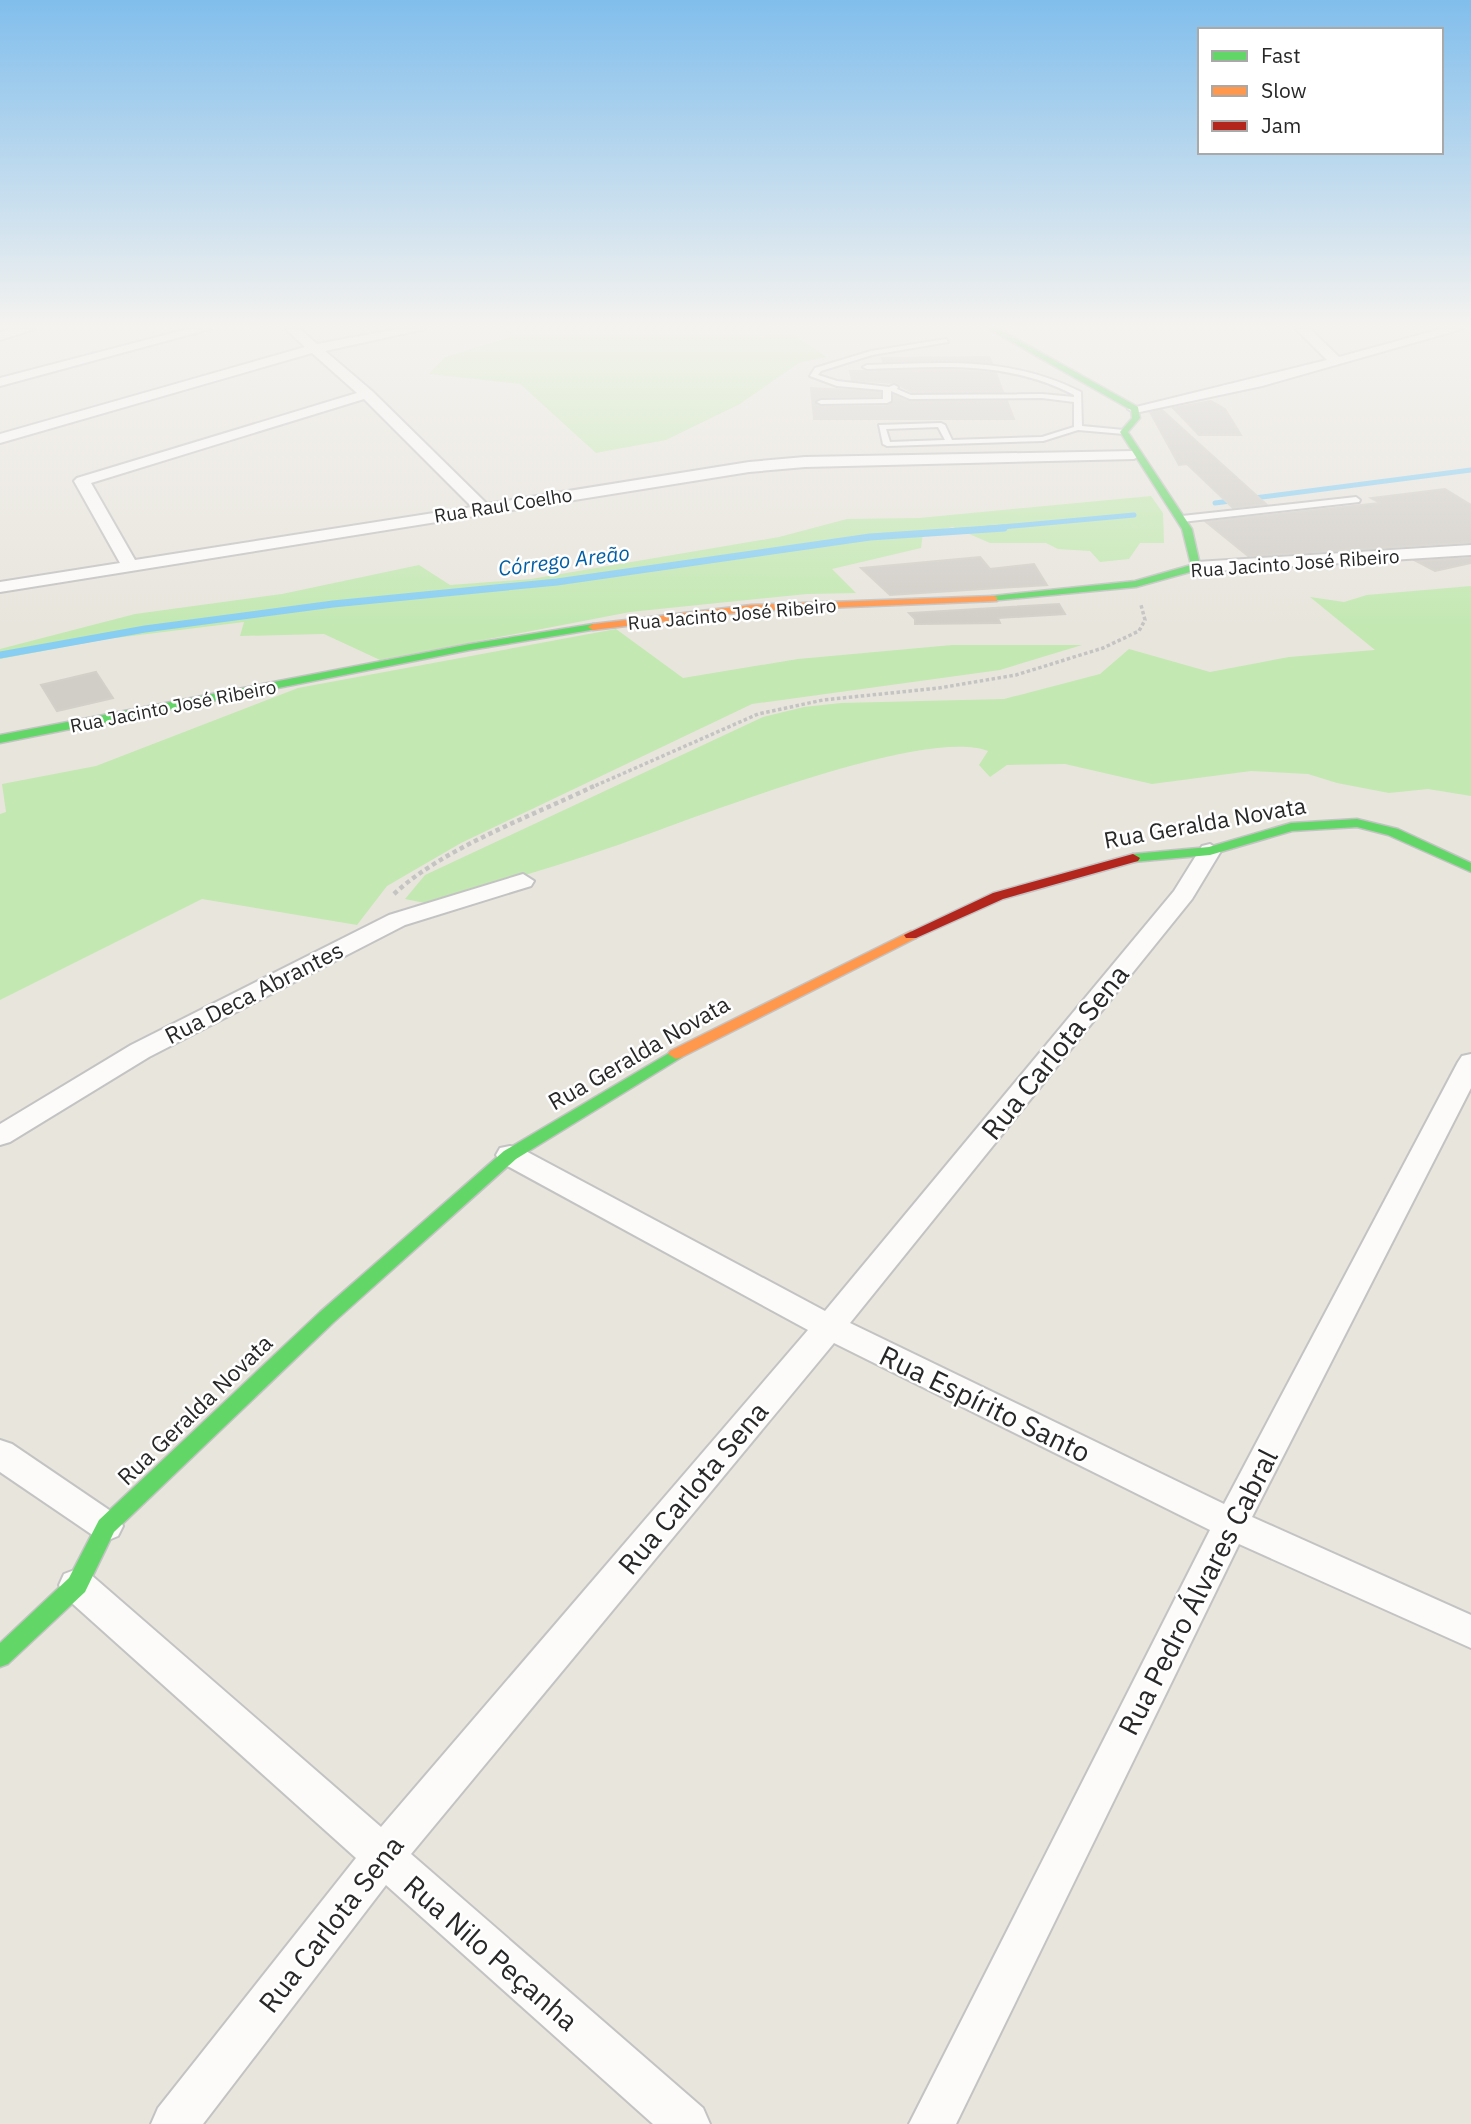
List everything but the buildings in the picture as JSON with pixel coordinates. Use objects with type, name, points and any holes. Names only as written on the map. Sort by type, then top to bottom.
[{"type":"street","points":[[0,439],[38,428]]},
{"type":"street","points":[[130,566],[82,481],[255,428]]},
{"type":"street","points":[[401,428],[483,509]]},
{"type":"street","points":[[1127,428],[1124,432],[1135,455],[1178,508],[1196,551],[1198,567]]},
{"type":"street","name":"Rua Raul Coelho","points":[[0,587],[763,466],[1135,455]]},
{"type":"street","name":"Rua Jacinto José Ribeiro","points":[[0,739],[470,647],[630,621],[751,608],[976,600],[1136,584],[1198,567],[1471,550]]},
{"type":"street","name":"Rua Geralda Novata","points":[[0,1657],[77,1585],[106,1526],[327,1317],[510,1155],[665,1060],[894,943],[998,896],[1118,861],[1152,854],[1210,850],[1291,827],[1357,823],[1393,832],[1471,868]]},
{"type":"street","name":"Rua Carlota Sena","points":[[174,2124],[382,1857],[829,1327],[1184,894],[1210,850]]},
{"type":"street","name":"Rua Deca Abrantes","points":[[0,1136],[140,1051],[397,920],[523,881]]},
{"type":"street","name":"Rua Pedro Álvares Cabral","points":[[932,2124],[1231,1524],[1471,1062]]},
{"type":"street","name":"Rua Espírito Santo","points":[[510,1155],[829,1327],[1231,1524],[1471,1632]]},
{"type":"street","points":[[0,1454],[106,1526]]},
{"type":"street","name":"Rua Nilo Peçanha","points":[[77,1585],[687,2124]]},
{"type":"lane","points":[[882,428],[887,444],[1044,439],[1078,428]]},
{"type":"lane","points":[[943,428],[949,441]]},
{"type":"lane","points":[[1079,428],[1124,432]]},
{"type":"lane","points":[[1182,519],[1356,500]]},
{"type":"path","points":[[397,920],[387,900],[411,878],[463,849],[607,780],[758,714],[823,700],[939,688],[1016,675],[1115,642],[1139,631],[1145,620],[1136,584]]},
{"type":"green space","points":[[569,428],[690,428],[666,440],[596,453]]},
{"type":"green space","points":[[1151,496],[1163,513],[1164,543],[1140,543],[1129,559],[1100,562],[1090,551],[1058,549],[1046,543],[990,543],[953,527],[923,533],[921,548],[832,569],[856,593],[807,594],[630,612],[380,660],[324,634],[240,636],[244,622],[107,639],[0,659],[0,649],[135,614],[282,594],[419,565],[450,585],[531,579],[779,537],[847,519],[919,518]]},
{"type":"green space","points":[[1471,586],[1471,796],[1428,789],[1389,793],[1337,783],[1308,774],[1251,771],[1152,784],[1065,764],[1007,765],[990,777],[979,765],[988,751],[956,747],[912,752],[803,780],[589,855],[430,904],[405,899],[425,875],[763,717],[804,707],[841,703],[1004,699],[1100,674],[1129,649],[1210,672],[1289,657],[1375,650],[1310,597],[1344,602],[1367,595]]},
{"type":"green space","points":[[616,629],[683,678],[798,659],[952,645],[1082,645],[1000,670],[752,704],[461,843],[387,886],[357,925],[202,899],[0,1000],[0,814],[6,812],[2,784],[96,766],[298,688]]},
{"type":"waterway","name":"Córrego Areão","points":[[1215,503],[1471,470]]},
{"type":"waterway","name":"Córrego Areão","points":[[979,529],[1134,515]]},
{"type":"waterway","name":"Córrego Areão","points":[[0,655],[145,629],[333,604],[557,582],[870,537],[1004,528]]},
{"type":"traffic: fast","points":[[993,599],[1136,584],[1197,567],[1187,529],[1124,432],[1127,428]]},
{"type":"traffic: fast","points":[[0,739],[470,647],[593,627]]},
{"type":"traffic: fast","points":[[1133,858],[1210,851],[1291,827],[1357,823],[1393,832],[1471,868]]},
{"type":"traffic: fast","points":[[0,1657],[77,1585],[106,1526],[327,1317],[510,1155],[676,1054]]},
{"type":"traffic: slow","points":[[593,627],[751,608],[993,599]]},
{"type":"traffic: slow","points":[[676,1054],[911,935]]},
{"type":"traffic: jam","points":[[911,935],[998,896],[1133,858]]}]
